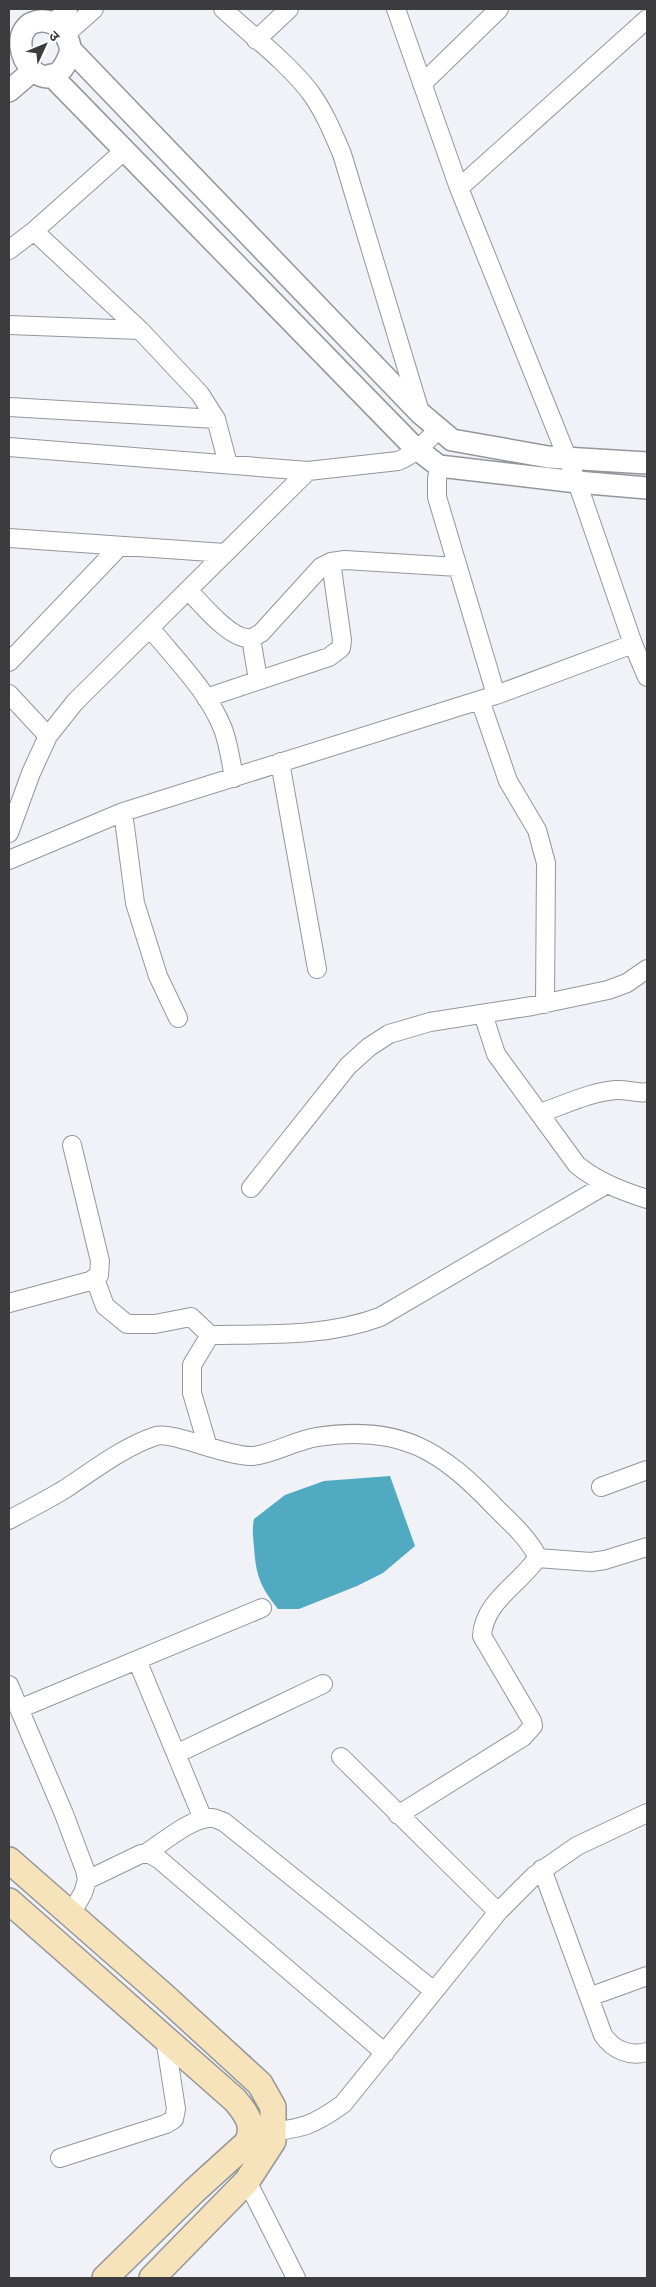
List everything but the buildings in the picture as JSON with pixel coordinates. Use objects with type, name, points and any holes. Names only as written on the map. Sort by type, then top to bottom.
[{"type":"main road","points":[[9,1860],[164,1996],[260,2084],[273,2106],[263,2133],[247,2143],[194,2191],[105,2278]]},
{"type":"main road","points":[[9,1900],[235,2100],[272,2141],[247,2181],[152,2278]]},
{"type":"street","points":[[53,24],[65,65],[51,75],[43,77],[30,73],[18,62],[12,46],[21,31],[53,24],[94,9]]},
{"type":"street","points":[[223,9],[295,75],[311,93],[326,117],[342,154],[420,413]]},
{"type":"street","points":[[256,40],[289,9]]},
{"type":"street","points":[[396,9],[459,188],[577,482],[633,644],[647,677]]},
{"type":"street","points":[[422,84],[499,9]]},
{"type":"street","points":[[459,188],[647,18]]},
{"type":"street","points":[[53,24],[438,430],[452,440],[566,458],[647,463]]},
{"type":"street","points":[[9,92],[30,73]]},
{"type":"street","points":[[51,75],[417,450],[439,466],[647,488]]},
{"type":"street","points":[[9,250],[34,231],[125,150]]},
{"type":"street","points":[[34,231],[140,330],[200,394],[216,419],[228,464]]},
{"type":"street","points":[[9,326],[140,330]]},
{"type":"street","points":[[9,406],[216,419]]},
{"type":"street","points":[[9,447],[308,471],[380,465],[406,458],[438,430]]},
{"type":"street","points":[[439,466],[437,497],[458,567],[508,781],[532,817],[543,847],[546,863],[545,1004]]},
{"type":"street","points":[[9,833],[31,773],[48,736],[75,702],[151,629],[308,471]]},
{"type":"street","points":[[9,538],[225,553]]},
{"type":"street","points":[[9,662],[120,546]]},
{"type":"street","points":[[189,591],[227,629],[238,637],[251,638],[261,633],[321,567],[331,562],[345,560],[458,567]]},
{"type":"street","points":[[206,698],[329,657],[341,648],[342,640],[331,562]]},
{"type":"street","points":[[151,629],[206,698],[223,730],[234,778]]},
{"type":"street","points":[[251,638],[258,680]]},
{"type":"street","points":[[9,860],[123,812],[488,698],[633,644]]},
{"type":"street","points":[[9,694],[48,736]]},
{"type":"street","points":[[280,762],[317,969]]},
{"type":"street","points":[[123,812],[135,904],[158,976],[178,1018]]},
{"type":"street","points":[[251,1188],[328,1094],[348,1066],[368,1047],[389,1034],[430,1022],[545,1004],[614,988],[627,983],[647,969]]},
{"type":"street","points":[[483,1014],[496,1054],[577,1165],[588,1174],[607,1184],[647,1199]]},
{"type":"street","points":[[540,1114],[588,1096],[615,1090],[626,1090],[634,1093],[647,1092]]},
{"type":"street","points":[[9,1303],[95,1279],[101,1269],[72,1145]]},
{"type":"street","points":[[95,1279],[106,1306],[128,1324],[155,1324],[191,1317],[210,1335],[316,1333],[356,1326],[380,1316],[607,1184]]},
{"type":"street","points":[[208,1447],[192,1393],[192,1365],[210,1335]]},
{"type":"street","points":[[9,1520],[62,1491],[124,1451],[159,1435],[240,1455],[254,1456],[316,1437],[358,1433],[377,1434],[402,1439],[427,1450],[472,1482],[533,1548],[537,1558]]},
{"type":"street","points":[[601,1488],[647,1470]]},
{"type":"street","points":[[398,1815],[530,1732],[533,1726],[532,1721],[482,1636],[485,1620],[509,1586],[537,1558],[591,1562],[605,1560],[647,1547]]},
{"type":"street","points":[[19,1709],[262,1608]]},
{"type":"street","points":[[137,1660],[203,1819]]},
{"type":"street","points":[[9,1684],[64,1814],[87,1880],[83,1893],[71,1914]]},
{"type":"street","points":[[176,1754],[323,1684]]},
{"type":"street","points":[[341,1757],[498,1912]]},
{"type":"street","points":[[263,2133],[297,2129],[320,2120],[343,2104],[498,1912],[542,1869],[577,1846],[647,1813]]},
{"type":"street","points":[[87,1880],[132,1858],[145,1854],[189,1824],[213,1818],[224,1822],[434,1991]]},
{"type":"street","points":[[145,1854],[150,1854],[160,1860],[385,2053]]},
{"type":"street","points":[[542,1869],[603,2035],[608,2043],[629,2054],[647,2052]]},
{"type":"street","points":[[589,1997],[647,1976]]},
{"type":"street","points":[[60,2158],[166,2124],[174,2119],[176,2109],[165,2038]]},
{"type":"street","points":[[247,2181],[296,2278]]},
{"type":"water","points":[[390,1476],[415,1546],[383,1573],[357,1586],[299,1609],[278,1609],[263,1587],[258,1573],[253,1536],[254,1519],[285,1495],[324,1481]]}]
